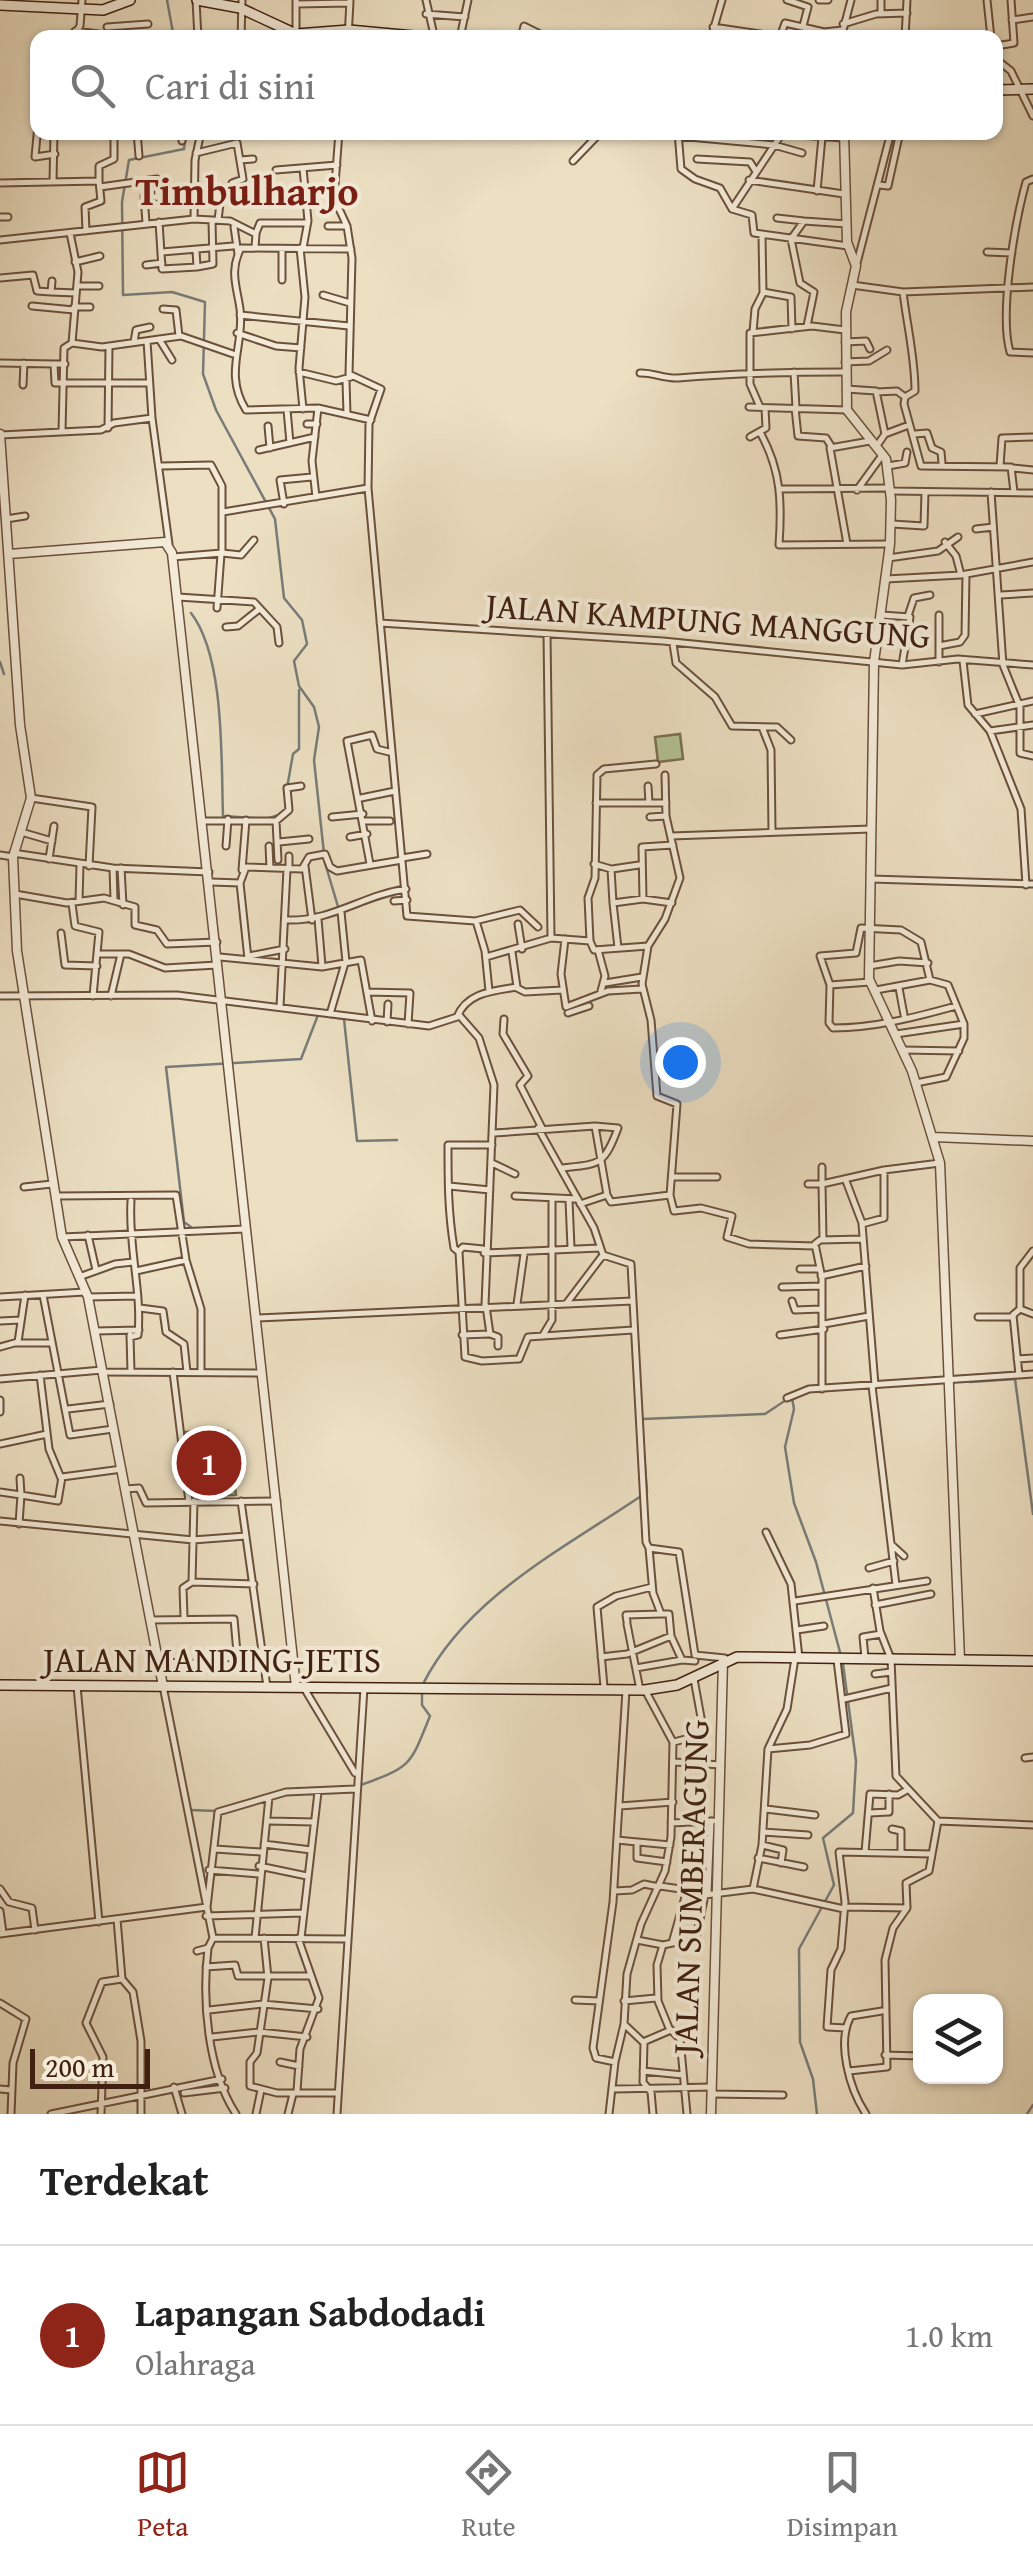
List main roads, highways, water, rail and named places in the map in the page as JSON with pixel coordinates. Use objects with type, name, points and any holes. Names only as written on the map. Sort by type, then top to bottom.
[{"type":"main road","points":[[0,6],[82,4],[107,10],[130,0]]},
{"type":"main road","points":[[196,0],[241,4],[289,30]]},
{"type":"main road","points":[[1003,90],[1033,88]]},
{"type":"main road","name":"JALAN MANDING-JETIS","points":[[0,1686],[642,1690],[696,1678],[725,1660],[1033,1660]]},
{"type":"waterway","points":[[167,0],[173,30]]},
{"type":"waterway","points":[[185,140],[184,149],[129,160],[122,202],[123,295],[172,292],[205,302],[203,374],[216,410],[275,519],[284,598],[302,620],[307,644],[294,661],[299,686],[314,707],[319,727],[314,760],[325,863],[339,910]]},
{"type":"waterway","points":[[191,613],[202,632],[216,682],[223,816],[266,819],[282,814]]},
{"type":"waterway","points":[[0,662],[4,674]]},
{"type":"waterway","points":[[287,788],[293,754],[299,749],[299,690]]},
{"type":"waterway","points":[[191,1227],[184,1222],[166,1067],[301,1059],[318,1015],[344,1019],[357,1141],[397,1140]]},
{"type":"waterway","points":[[875,1382],[1033,1371]]},
{"type":"waterway","points":[[970,1382],[1015,1379],[1033,1514]]},
{"type":"waterway","points":[[792,1398],[794,1409],[785,1447],[794,1503],[816,1562],[841,1656]]},
{"type":"waterway","points":[[643,1419],[765,1414],[786,1400]]},
{"type":"waterway","points":[[423,1684],[442,1652],[493,1599],[553,1553],[647,1492],[643,1440]]},
{"type":"waterway","points":[[817,2114],[813,2079],[800,2042],[799,1949],[834,1885],[823,1838],[853,1813],[856,1761],[843,1664]]},
{"type":"waterway","points":[[361,1785],[408,1762],[430,1716],[422,1705],[422,1692]]},
{"type":"waterway","points":[[190,1810],[217,1811]]},
{"type":"waterway","points":[[1027,2114],[1033,2105]]},
{"type":"place","name":"Lapangan Sabdodadi","points":[[209,1463]]},
{"type":"district","name":"Timbulharjo","points":[[247,190]]}]
